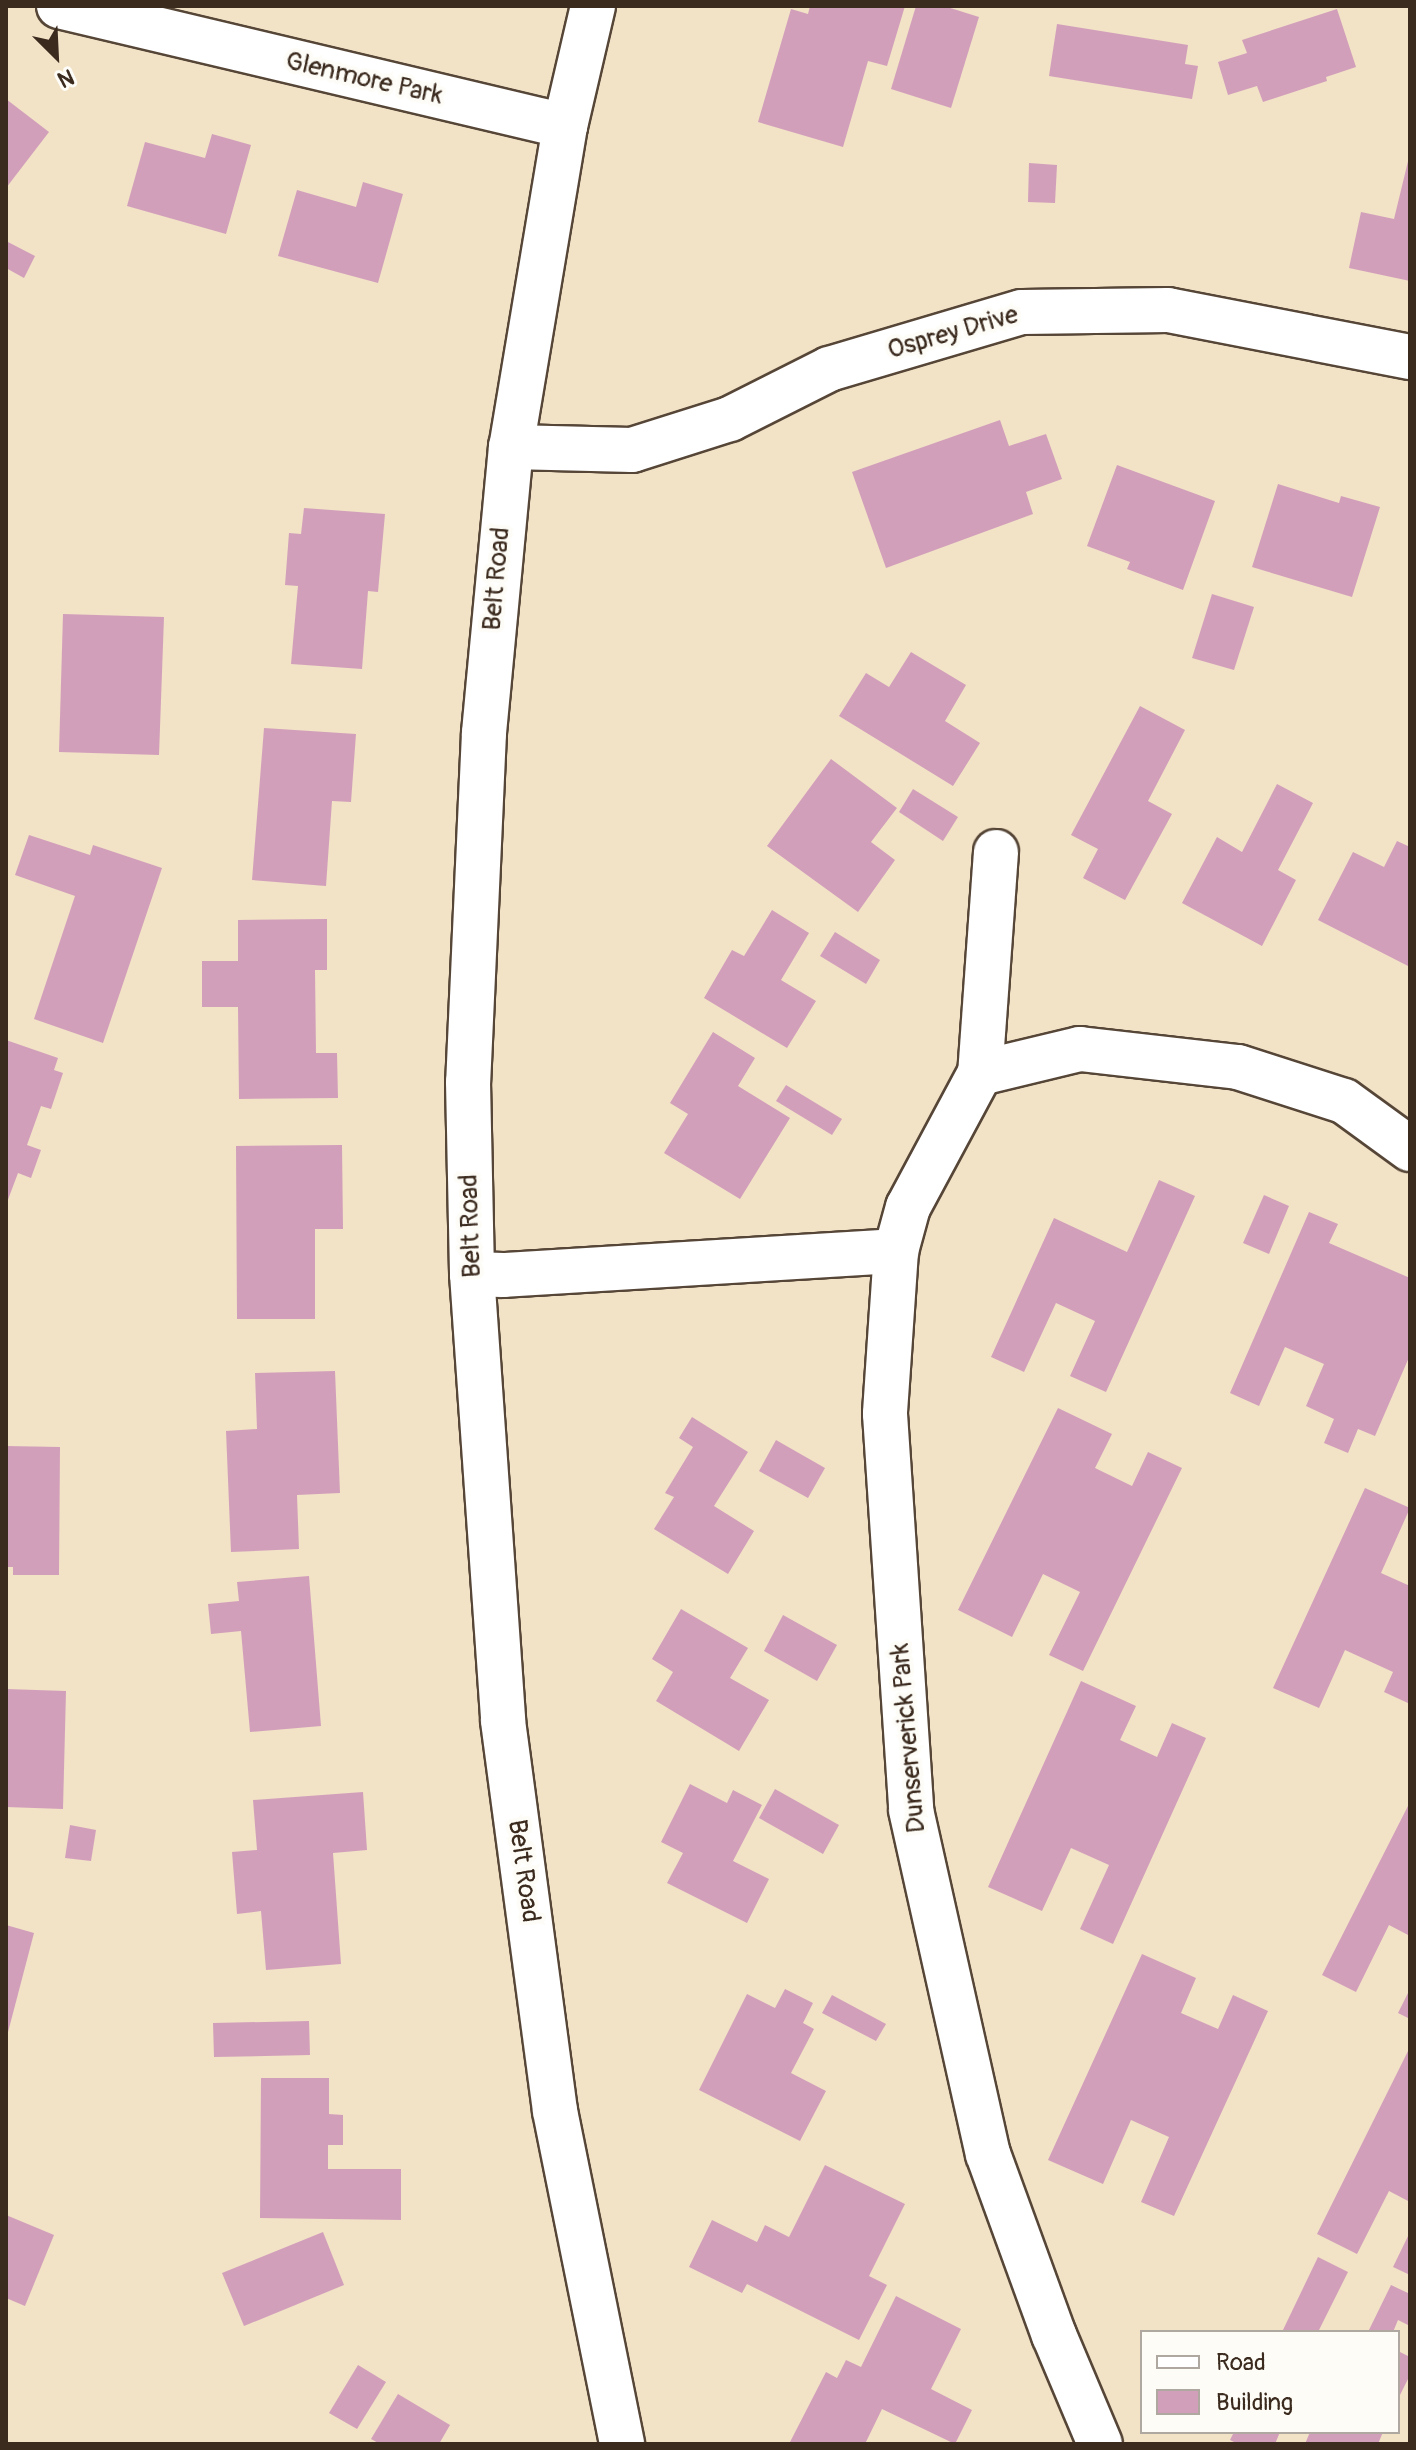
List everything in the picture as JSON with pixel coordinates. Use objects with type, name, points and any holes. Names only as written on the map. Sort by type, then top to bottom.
[{"type":"street","name":"Glenmore Park","points":[[59,6],[167,19],[565,126]]},
{"type":"street","name":"Belt Road","points":[[593,6],[565,126],[511,447],[495,587],[475,898],[468,1082],[472,1274],[503,1721],[555,2111],[622,2444]]},
{"type":"street","name":"Osprey Drive","points":[[511,447],[632,450],[730,419],[829,369],[1022,312],[1168,310],[1410,357]]},
{"type":"street","points":[[996,852],[980,1073],[1080,1049],[1238,1067],[1344,1101],[1410,1149]]},
{"type":"street","name":"Dunserverick Park","points":[[980,1073],[908,1207],[896,1251],[885,1414],[911,1810],[988,2154],[1054,2335],[1100,2444]]},
{"type":"street","points":[[472,1274],[503,1275],[896,1251]]},
{"type":"building","points":[[810,6],[905,6],[887,66],[868,61],[843,147],[758,122],[791,9],[808,14]]},
{"type":"building","points":[[916,6],[944,6],[979,17],[951,108],[891,89]]},
{"type":"building","points":[[1337,9],[1356,67],[1326,77],[1327,81],[1263,102],[1257,86],[1228,95],[1218,62],[1247,53],[1242,40]]},
{"type":"building","points":[[1057,24],[1188,45],[1185,64],[1198,66],[1192,99],[1049,76]]},
{"type":"building","points":[[6,99],[49,132],[6,188]]},
{"type":"building","points":[[212,134],[251,145],[226,234],[127,206],[145,142],[205,158]]},
{"type":"building","points":[[1410,153],[1410,281],[1349,268],[1361,212],[1394,219]]},
{"type":"building","points":[[1029,163],[1057,165],[1055,203],[1028,202]]},
{"type":"building","points":[[363,182],[403,194],[378,283],[278,256],[297,190],[356,207]]},
{"type":"building","points":[[6,241],[35,256],[24,278],[6,268]]},
{"type":"building","points":[[1000,420],[1009,446],[1046,434],[1062,479],[1026,492],[1033,514],[886,568],[852,472]]},
{"type":"building","points":[[1117,465],[1215,501],[1183,590],[1127,569],[1130,562],[1087,546]]},
{"type":"building","points":[[1278,484],[1339,503],[1341,496],[1380,507],[1352,597],[1252,567]]},
{"type":"building","points":[[304,508],[385,514],[378,592],[368,591],[362,669],[291,664],[298,586],[285,585],[289,533],[301,534]]},
{"type":"building","points":[[1212,594],[1254,607],[1234,670],[1192,658]]},
{"type":"building","points":[[63,614],[164,617],[159,755],[59,752]]},
{"type":"building","points":[[911,652],[966,685],[945,721],[980,743],[953,786],[839,716],[866,673],[889,687]]},
{"type":"building","points":[[1140,706],[1185,730],[1148,801],[1172,814],[1125,900],[1083,878],[1098,849],[1071,835]]},
{"type":"building","points":[[264,728],[356,734],[351,802],[332,801],[326,886],[252,880]]},
{"type":"building","points":[[831,759],[897,808],[871,842],[895,860],[858,912],[767,846]]},
{"type":"building","points":[[1277,784],[1313,803],[1278,870],[1296,880],[1262,946],[1182,903],[1217,837],[1242,852]]},
{"type":"building","points":[[913,789],[958,817],[943,841],[899,812]]},
{"type":"building","points":[[29,835],[90,855],[93,845],[162,868],[103,1043],[34,1019],[75,896],[15,875]]},
{"type":"building","points":[[1397,841],[1410,847],[1410,967],[1318,920],[1353,852],[1384,867]]},
{"type":"building","points":[[772,910],[809,933],[781,980],[816,1001],[787,1048],[704,998],[732,950],[744,956]]},
{"type":"building","points":[[327,919],[327,970],[315,970],[316,1053],[337,1053],[338,1098],[239,1099],[238,1007],[202,1007],[202,961],[238,961],[238,920]]},
{"type":"building","points":[[835,932],[880,960],[866,984],[820,956]]},
{"type":"building","points":[[713,1032],[755,1058],[738,1086],[790,1118],[740,1199],[664,1153],[688,1114],[670,1103]]},
{"type":"building","points":[[6,1040],[58,1058],[54,1070],[63,1073],[51,1109],[41,1106],[27,1145],[41,1150],[31,1178],[18,1173],[6,1205]]},
{"type":"building","points":[[786,1085],[842,1119],[832,1135],[776,1101]]},
{"type":"building","points":[[342,1145],[343,1229],[315,1229],[315,1319],[237,1319],[236,1146]]},
{"type":"building","points":[[1159,1180],[1195,1196],[1106,1392],[1070,1376],[1095,1321],[1056,1303],[1024,1372],[991,1357],[1054,1218],[1127,1252]]},
{"type":"building","points":[[1264,1195],[1289,1206],[1269,1254],[1243,1243]]},
{"type":"building","points":[[1309,1212],[1338,1224],[1329,1243],[1410,1278],[1410,1355],[1375,1436],[1358,1429],[1348,1453],[1324,1443],[1334,1419],[1306,1406],[1324,1364],[1285,1347],[1259,1406],[1230,1393]]},
{"type":"building","points":[[335,1371],[340,1493],[297,1495],[299,1549],[231,1552],[226,1431],[257,1429],[255,1373]]},
{"type":"building","points":[[1058,1408],[1112,1434],[1095,1468],[1132,1486],[1148,1452],[1182,1468],[1083,1671],[1049,1655],[1080,1592],[1043,1574],[1012,1637],[958,1610]]},
{"type":"building","points":[[692,1417],[748,1452],[714,1506],[754,1531],[728,1574],[654,1529],[674,1497],[665,1493],[693,1447],[679,1438]]},
{"type":"building","points":[[776,1440],[825,1468],[808,1498],[759,1471]]},
{"type":"building","points":[[6,1446],[60,1447],[59,1575],[13,1575],[13,1567],[6,1567]]},
{"type":"building","points":[[1365,1488],[1410,1508],[1381,1573],[1410,1586],[1410,1704],[1384,1692],[1393,1672],[1345,1650],[1319,1708],[1273,1688]]},
{"type":"building","points":[[309,1576],[321,1726],[250,1732],[241,1631],[211,1634],[208,1604],[239,1601],[237,1582]]},
{"type":"building","points":[[681,1609],[748,1648],[730,1678],[769,1700],[739,1751],[656,1701],[673,1672],[652,1659]]},
{"type":"building","points":[[783,1615],[837,1645],[817,1681],[764,1651]]},
{"type":"building","points":[[1081,1681],[1136,1706],[1120,1740],[1157,1757],[1172,1723],[1206,1738],[1113,1944],[1080,1929],[1109,1865],[1071,1848],[1042,1911],[988,1887]]},
{"type":"building","points":[[6,1689],[66,1691],[63,1809],[6,1807]]},
{"type":"building","points":[[690,1784],[727,1803],[733,1790],[762,1805],[733,1861],[769,1879],[747,1923],[667,1883],[683,1853],[661,1842]]},
{"type":"building","points":[[775,1789],[839,1825],[823,1854],[759,1818]]},
{"type":"building","points":[[363,1792],[367,1850],[333,1853],[341,1964],[266,1970],[261,1911],[237,1914],[232,1852],[257,1850],[253,1800]]},
{"type":"building","points":[[1410,1802],[1410,1936],[1389,1925],[1356,1992],[1322,1975]]},
{"type":"building","points":[[70,1825],[96,1830],[91,1861],[65,1858]]},
{"type":"building","points":[[6,1925],[34,1933],[7,2036],[6,2036]]},
{"type":"building","points":[[1142,1954],[1196,1978],[1181,2013],[1218,2029],[1233,1995],[1268,2011],[1174,2216],[1141,2202],[1169,2137],[1131,2120],[1103,2184],[1048,2160]]},
{"type":"building","points":[[785,1989],[813,2003],[803,2023],[814,2029],[791,2073],[826,2091],[800,2141],[699,2090],[747,1994],[775,2008]]},
{"type":"building","points":[[1410,1989],[1410,2019],[1398,2013]]},
{"type":"building","points":[[832,1995],[886,2024],[876,2041],[822,2013]]},
{"type":"building","points":[[309,2021],[310,2055],[214,2057],[213,2023]]},
{"type":"building","points":[[1410,2047],[1410,2202],[1389,2191],[1357,2254],[1317,2234]]},
{"type":"building","points":[[261,2078],[329,2078],[329,2114],[343,2115],[343,2145],[328,2145],[328,2169],[401,2169],[401,2220],[260,2218]]},
{"type":"building","points":[[825,2165],[905,2204],[869,2276],[887,2285],[859,2340],[747,2284],[742,2293],[689,2267],[712,2220],[757,2242],[765,2225],[789,2237]]},
{"type":"building","points":[[6,2215],[54,2235],[25,2306],[6,2298]]},
{"type":"building","points":[[323,2232],[344,2285],[244,2326],[222,2273]]},
{"type":"building","points":[[1410,2232],[1410,2275],[1393,2267]]},
{"type":"building","points":[[1318,2257],[1348,2272],[1319,2330],[1283,2330]]},
{"type":"building","points":[[1391,2285],[1410,2294],[1410,2326],[1398,2320],[1394,2330],[1369,2330]]},
{"type":"building","points":[[896,2296],[961,2329],[931,2389],[972,2410],[955,2444],[882,2409],[865,2444],[789,2444],[826,2372],[837,2378],[846,2360],[861,2367]]},
{"type":"building","points":[[1400,2352],[1410,2357],[1410,2375],[1400,2395]]},
{"type":"building","points":[[358,2365],[386,2382],[357,2429],[329,2413]]},
{"type":"building","points":[[398,2394],[450,2425],[439,2444],[380,2444],[371,2439]]},
{"type":"building","points":[[1233,2434],[1279,2434],[1275,2444],[1238,2444],[1230,2440]]},
{"type":"building","points":[[1309,2434],[1382,2434],[1378,2444],[1305,2444]]}]
